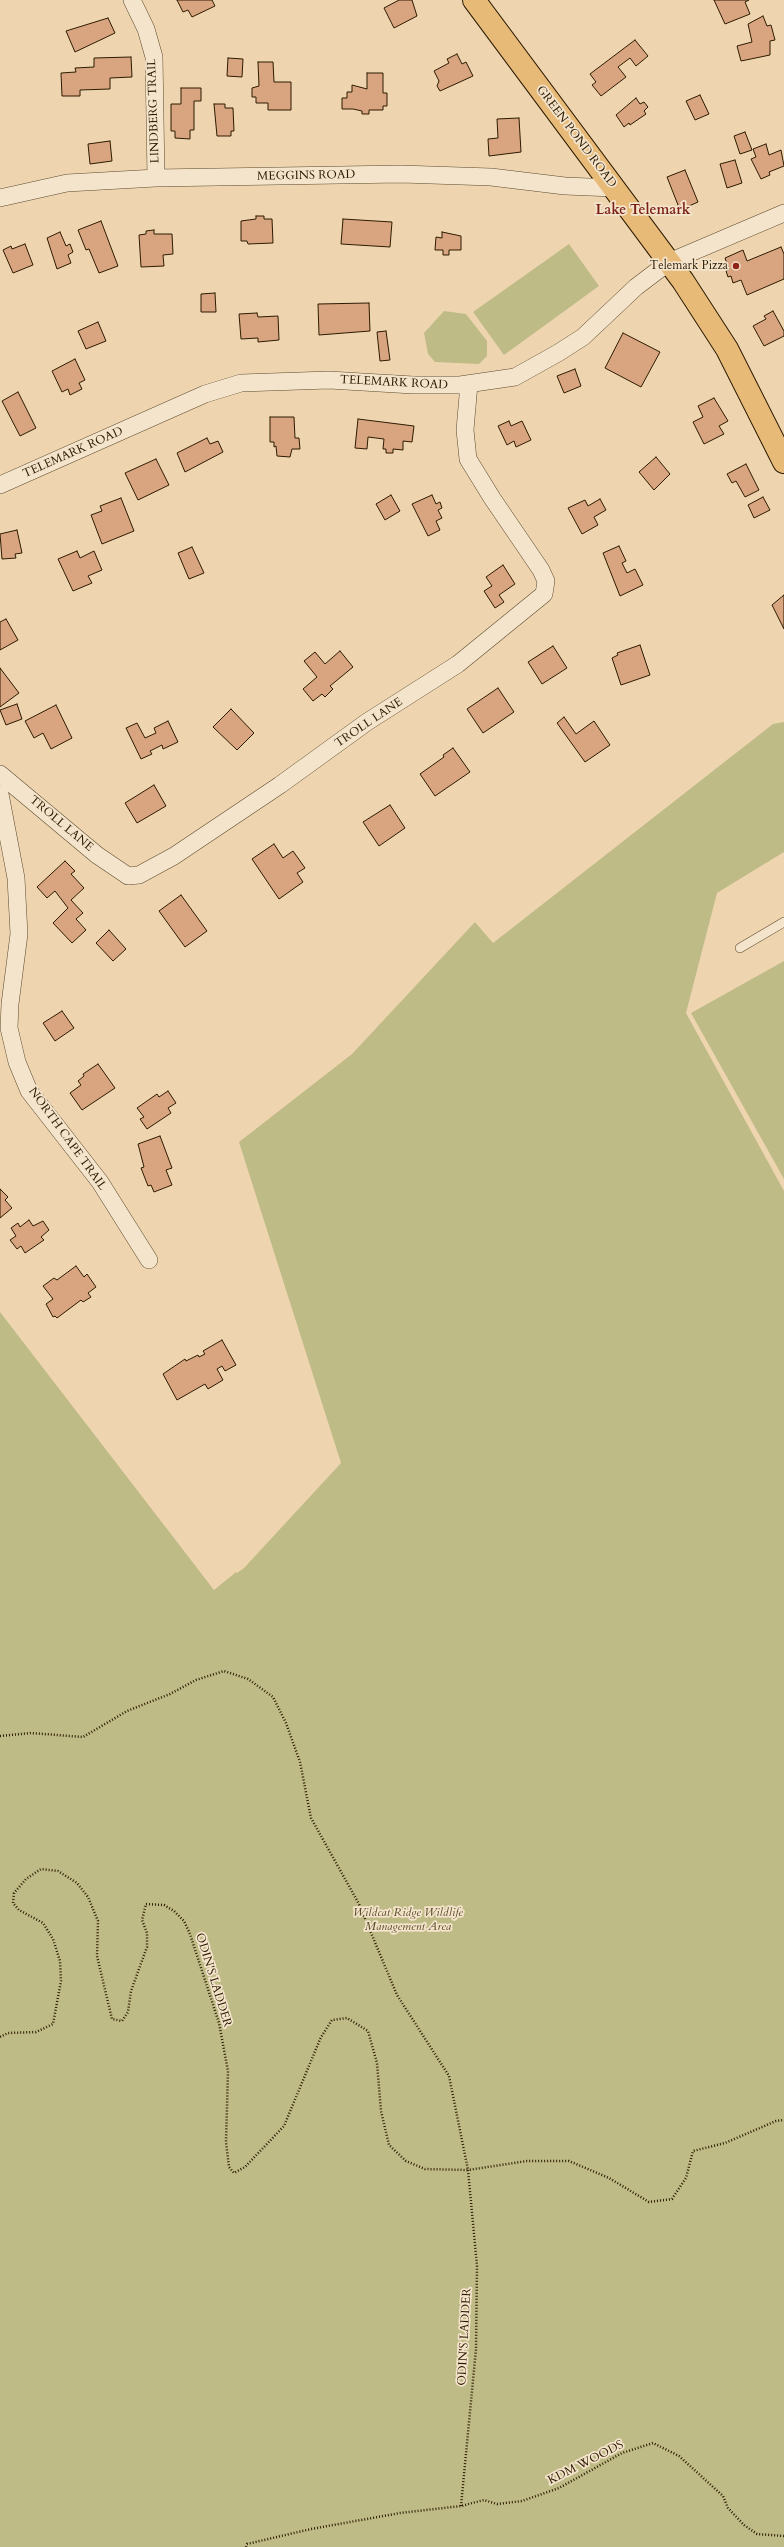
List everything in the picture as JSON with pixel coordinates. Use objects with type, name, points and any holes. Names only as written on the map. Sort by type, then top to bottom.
[{"type":"main road","name":"GREEN POND ROAD","points":[[474,0],[670,262],[727,349],[784,462]]},
{"type":"street","name":"LINDBERG TRAIL","points":[[132,0],[146,29],[154,57],[156,178]]},
{"type":"street","name":"MEGGINS ROAD","points":[[0,198],[67,183],[156,178],[401,174],[491,177],[565,186],[614,188]]},
{"type":"street","name":"TELEMARK ROAD","points":[[0,485],[206,394],[241,383],[329,380],[413,385],[469,384],[514,376],[558,353],[583,337],[636,287],[670,262],[722,238],[784,213]]},
{"type":"street","name":"TROLL LANE","points":[[0,774],[97,855],[128,876],[139,874],[174,856],[280,785],[367,722],[458,664],[544,594],[546,581],[541,570],[492,498],[468,459],[465,430],[469,384]]},
{"type":"street","name":"NORTH CAPE TRAIL","points":[[0,794],[3,819],[16,878],[19,934],[10,1004],[9,1028],[17,1062],[29,1091],[100,1182],[149,1260]]},
{"type":"lane","points":[[740,948],[784,922]]},
{"type":"path","points":[[0,1736],[32,1733],[83,1737],[127,1711],[170,1694],[196,1680],[224,1671],[248,1679],[273,1697],[286,1723],[300,1762],[311,1818],[359,1904],[397,1995],[449,2076],[468,2170]]},
{"type":"path","name":"ODIN'S LADDER","points":[[0,2037],[8,2034],[36,2032],[53,2024],[60,1981],[60,1961],[53,1939],[43,1923],[19,1910],[13,1903],[14,1893],[26,1879],[41,1869],[58,1871],[77,1883],[88,1897],[98,1921],[97,1956],[112,2019],[122,2020],[128,2012],[131,1991],[147,1947],[147,1933],[142,1920],[146,1904],[164,1906],[174,1911],[184,1921],[206,1979],[223,2044],[228,2071],[226,2142],[229,2168],[234,2173],[245,2167],[284,2126],[321,2037],[332,2020],[347,2018],[368,2031],[377,2063],[381,2111],[390,2144],[406,2161],[425,2169],[468,2170],[527,2161],[569,2161],[609,2178],[649,2202],[672,2199],[686,2178],[693,2151],[725,2143],[776,2121],[784,2120]]},
{"type":"path","name":"ODIN'S LADDER","points":[[461,2506],[476,2342],[477,2266],[468,2170]]},
{"type":"path","name":"KDM WOODS","points":[[246,2547],[247,2544],[311,2528],[400,2513],[461,2506],[484,2500],[497,2504],[522,2501],[558,2488],[622,2453],[653,2443],[679,2456],[723,2496],[728,2508],[744,2525],[757,2534],[784,2536]]},
{"type":"green space","points":[[569,244],[599,286],[504,355],[473,312]]},
{"type":"green space","points":[[444,311],[466,314],[487,341],[487,356],[479,364],[435,362],[428,354],[424,333]]},
{"type":"green space","name":"Wildcat Ridge Wildlife Management Area","points":[[784,722],[784,852],[717,893],[686,1013],[784,1191],[784,2547],[0,2547],[0,1312],[214,1590],[236,1572],[237,1573],[244,1568],[341,1463],[239,1142],[352,1054],[475,922],[493,943],[773,724]]},
{"type":"green space","points":[[784,961],[784,1179],[691,1013]]},
{"type":"building","points":[[177,0],[212,0],[215,6],[192,17],[188,10],[183,12]]},
{"type":"building","points":[[399,0],[412,0],[417,16],[394,28],[384,8]]},
{"type":"building","points":[[714,0],[749,0],[745,2],[750,14],[725,24]]},
{"type":"building","points":[[763,16],[767,26],[771,25],[775,40],[770,41],[770,55],[741,61],[737,46],[752,42],[748,24]]},
{"type":"building","points":[[108,18],[115,33],[75,52],[66,31]]},
{"type":"building","points":[[635,40],[648,56],[636,66],[630,58],[618,67],[626,77],[601,96],[592,85],[596,82],[590,74]]},
{"type":"building","points":[[457,54],[462,64],[466,62],[473,76],[440,91],[437,86],[439,81],[434,71],[449,63],[447,59]]},
{"type":"building","points":[[131,57],[132,77],[110,78],[110,89],[80,90],[80,96],[62,96],[61,73],[76,72],[75,68],[94,67],[94,58]]},
{"type":"building","points":[[228,58],[243,59],[242,77],[227,76]]},
{"type":"building","points":[[258,62],[273,62],[274,82],[291,82],[291,110],[268,110],[268,103],[256,103],[256,97],[252,97],[252,88],[259,86]]},
{"type":"building","points":[[367,73],[383,73],[383,93],[387,93],[387,106],[383,106],[383,110],[369,110],[369,114],[362,114],[362,111],[353,109],[342,109],[342,98],[347,98],[347,92],[352,92],[352,85],[367,89]]},
{"type":"building","points":[[181,88],[201,88],[201,101],[194,101],[194,130],[190,130],[190,139],[175,138],[175,131],[171,131],[171,104],[181,104]]},
{"type":"building","points":[[700,95],[709,114],[695,120],[686,101]]},
{"type":"building","points":[[636,98],[640,104],[644,102],[648,107],[644,111],[646,114],[630,125],[629,123],[624,127],[616,115]]},
{"type":"building","points":[[214,104],[225,104],[225,108],[233,108],[234,131],[231,131],[231,136],[217,136]]},
{"type":"building","points":[[519,118],[521,152],[489,156],[488,139],[498,138],[497,119]]},
{"type":"building","points":[[745,132],[752,150],[740,154],[734,136]]},
{"type":"building","points":[[110,141],[112,161],[90,164],[88,144]]},
{"type":"building","points":[[766,144],[769,155],[781,150],[784,166],[769,172],[770,175],[761,179],[751,159],[756,157],[753,149]]},
{"type":"building","points":[[735,160],[742,183],[727,188],[720,164]]},
{"type":"building","points":[[685,170],[698,202],[680,210],[667,177]]},
{"type":"building","points":[[256,216],[264,216],[264,219],[272,219],[273,243],[248,244],[247,241],[241,241],[241,221],[256,219]]},
{"type":"building","points":[[343,219],[392,222],[390,247],[341,244]]},
{"type":"building","points":[[101,221],[118,266],[99,273],[89,249],[86,250],[78,230]]},
{"type":"building","points":[[154,230],[154,234],[172,234],[173,254],[163,255],[164,266],[141,267],[139,235],[146,234],[146,231]]},
{"type":"building","points":[[60,232],[66,246],[70,244],[73,252],[68,255],[71,263],[57,269],[47,238]]},
{"type":"building","points":[[442,232],[461,236],[461,250],[449,250],[449,255],[443,255],[443,250],[435,250],[436,237],[442,238]]},
{"type":"building","points":[[25,244],[33,265],[13,273],[3,250],[11,246],[12,249]]},
{"type":"building","points":[[781,247],[784,254],[784,279],[747,295],[741,280],[733,283],[731,276],[728,277],[726,271],[729,269],[725,258],[743,250],[747,261]]},
{"type":"building","points":[[215,293],[216,312],[201,312],[201,294]]},
{"type":"building","points":[[369,303],[370,331],[319,335],[318,304]]},
{"type":"building","points":[[773,311],[784,331],[784,336],[764,346],[753,326],[766,319],[764,316]]},
{"type":"building","points":[[257,313],[258,317],[278,316],[279,340],[258,342],[258,338],[241,339],[239,314]]},
{"type":"building","points":[[98,322],[106,341],[86,349],[78,331]]},
{"type":"building","points":[[386,331],[390,360],[380,361],[377,332]]},
{"type":"building","points":[[623,333],[660,352],[641,387],[605,368]]},
{"type":"building","points":[[75,359],[85,380],[79,383],[82,389],[70,395],[68,389],[62,392],[52,371]]},
{"type":"building","points":[[575,369],[581,386],[564,393],[557,376]]},
{"type":"building","points":[[18,392],[36,428],[20,436],[2,401]]},
{"type":"building","points":[[714,398],[728,421],[719,426],[724,434],[704,444],[693,422],[703,417],[698,406]]},
{"type":"building","points":[[270,417],[294,417],[295,438],[299,438],[300,449],[292,449],[290,457],[277,456],[274,442],[270,442]]},
{"type":"building","points":[[358,419],[414,426],[412,442],[403,441],[403,450],[393,449],[393,453],[386,453],[386,449],[383,449],[384,439],[368,437],[367,449],[355,448]]},
{"type":"building","points":[[509,421],[511,426],[522,421],[531,440],[516,447],[514,441],[507,445],[498,426]]},
{"type":"building","points":[[207,438],[210,444],[218,441],[223,452],[185,472],[177,453]]},
{"type":"building","points":[[656,457],[670,474],[654,490],[639,472]]},
{"type":"building","points":[[156,459],[169,485],[138,500],[125,473]]},
{"type":"building","points":[[746,464],[759,490],[745,497],[736,481],[732,483],[727,474]]},
{"type":"building","points":[[391,495],[400,511],[385,520],[376,504]]},
{"type":"building","points":[[432,495],[436,504],[440,502],[442,508],[438,510],[442,518],[436,521],[440,530],[428,536],[412,504]]},
{"type":"building","points":[[763,497],[770,510],[754,518],[748,505]]},
{"type":"building","points":[[121,498],[134,531],[102,544],[91,515],[102,511],[100,506]]},
{"type":"building","points":[[600,499],[606,510],[594,517],[598,525],[582,534],[568,508],[585,500],[588,506]]},
{"type":"building","points":[[17,530],[22,553],[15,554],[16,558],[2,559],[0,534]]},
{"type":"building","points":[[619,546],[626,561],[622,563],[627,573],[635,569],[643,585],[620,596],[603,553]]},
{"type":"building","points":[[192,547],[204,573],[189,579],[178,553]]},
{"type":"building","points":[[77,551],[80,558],[94,551],[102,570],[88,576],[92,583],[73,591],[58,559]]},
{"type":"building","points":[[503,565],[515,584],[499,595],[504,602],[495,608],[484,591],[492,586],[486,577]]},
{"type":"building","points":[[784,595],[784,629],[772,605]]},
{"type":"building","points":[[6,619],[18,640],[0,650],[0,622]]},
{"type":"building","points":[[640,645],[650,675],[621,685],[612,658],[618,655],[617,653]]},
{"type":"building","points":[[553,646],[567,668],[542,684],[528,662]]},
{"type":"building","points":[[340,651],[353,667],[330,686],[333,689],[325,697],[322,694],[313,701],[303,689],[317,677],[304,661],[315,652],[325,664]]},
{"type":"building","points":[[0,668],[19,693],[0,707]]},
{"type":"building","points":[[498,688],[514,712],[483,733],[467,709]]},
{"type":"building","points":[[17,704],[22,719],[6,725],[0,710]]},
{"type":"building","points":[[56,705],[72,738],[51,749],[43,733],[34,738],[25,721]]},
{"type":"building","points":[[231,709],[254,733],[237,750],[213,727]]},
{"type":"building","points":[[564,717],[576,734],[594,721],[610,745],[585,762],[557,723]]},
{"type":"building","points":[[168,721],[178,742],[163,749],[162,745],[150,751],[152,754],[141,759],[126,728],[137,723],[145,738],[156,733],[154,728]]},
{"type":"building","points":[[453,748],[470,772],[435,796],[420,774],[444,757],[443,755]]},
{"type":"building","points":[[154,785],[166,806],[137,823],[125,803]]},
{"type":"building","points":[[390,805],[405,828],[379,846],[363,822]]},
{"type":"building","points":[[274,844],[283,858],[293,851],[305,868],[297,873],[303,882],[279,899],[252,859]]},
{"type":"building","points":[[65,861],[75,871],[71,874],[84,888],[71,900],[83,913],[76,919],[86,930],[72,943],[53,923],[68,908],[55,891],[47,898],[37,887]]},
{"type":"building","points":[[181,895],[207,931],[185,947],[159,911]]},
{"type":"building","points":[[109,930],[126,949],[113,961],[96,943]]},
{"type":"building","points":[[62,1011],[74,1028],[55,1041],[43,1023]]},
{"type":"building","points":[[98,1064],[115,1088],[82,1110],[70,1093],[81,1085],[78,1081],[84,1076],[83,1074]]},
{"type":"building","points":[[168,1091],[176,1103],[168,1108],[171,1113],[147,1129],[140,1119],[144,1117],[137,1108],[157,1094],[159,1097]]},
{"type":"building","points":[[160,1136],[172,1168],[166,1170],[172,1185],[154,1192],[151,1185],[148,1186],[141,1168],[144,1167],[138,1144]]},
{"type":"building","points":[[0,1189],[8,1197],[5,1200],[12,1208],[0,1218]]},
{"type":"building","points":[[29,1220],[33,1226],[43,1221],[49,1230],[41,1237],[44,1240],[25,1253],[21,1246],[17,1249],[10,1240],[16,1236],[11,1228],[18,1223],[20,1227]]},
{"type":"building","points":[[76,1266],[84,1277],[87,1274],[96,1287],[88,1293],[91,1297],[83,1302],[81,1300],[57,1318],[55,1316],[53,1317],[46,1304],[53,1299],[43,1286],[54,1278],[57,1280]]},
{"type":"building","points":[[222,1340],[236,1365],[225,1371],[222,1366],[217,1369],[223,1380],[208,1389],[205,1384],[177,1400],[163,1374],[185,1359],[186,1361],[198,1355],[199,1357],[205,1354],[203,1351]]},
{"type":"place","name":"Telemark Pizza","points":[[736,266]]},
{"type":"district","name":"Lake Telemark","points":[[643,211]]}]
